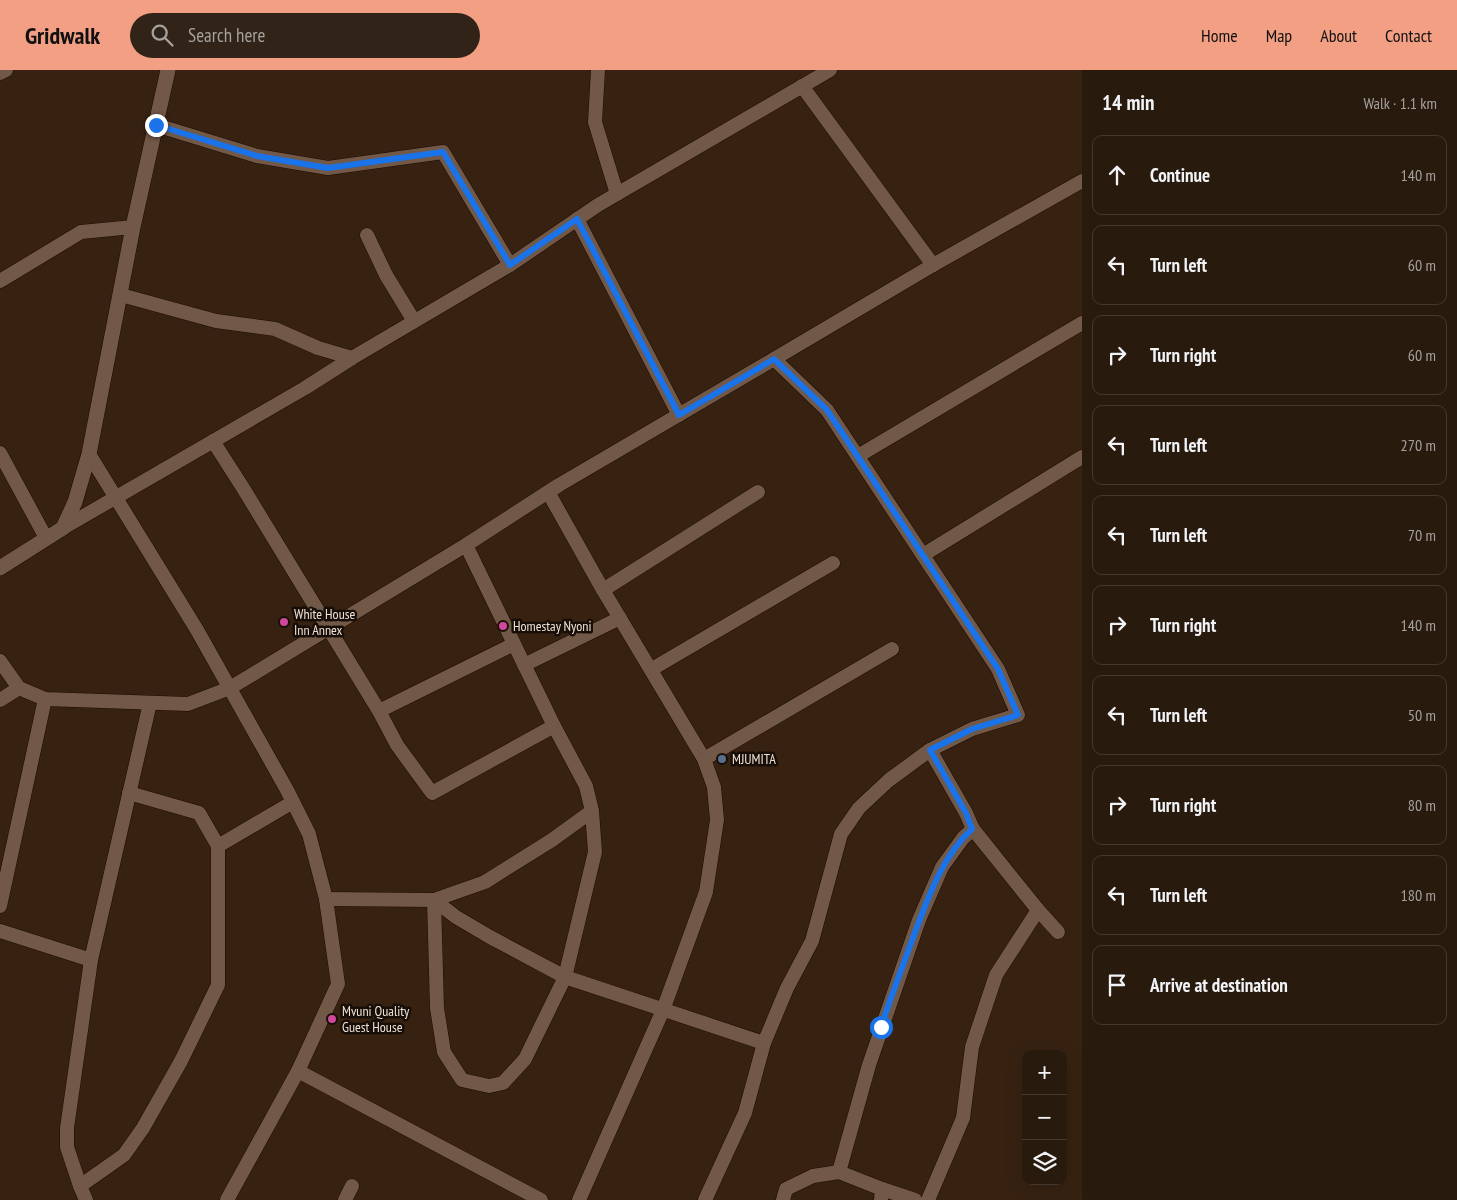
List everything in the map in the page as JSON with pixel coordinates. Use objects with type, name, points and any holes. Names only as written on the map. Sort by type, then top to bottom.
[{"type":"street","points":[[0,73],[6,70]]},
{"type":"street","points":[[63,528],[75,502],[89,454],[133,228],[168,70]]},
{"type":"street","points":[[598,70],[595,122],[617,194]]},
{"type":"street","points":[[0,568],[46,538],[213,442],[510,265],[617,194],[830,70]]},
{"type":"street","points":[[802,86],[933,265]]},
{"type":"street","points":[[156,125],[257,156],[328,168],[443,152],[510,265]]},
{"type":"street","points":[[0,661],[19,688],[45,699],[188,704],[230,688],[466,545],[548,492],[933,265],[1082,182]]},
{"type":"street","points":[[577,219],[679,415]]},
{"type":"street","points":[[0,281],[81,232],[133,228]]},
{"type":"street","points":[[367,236],[386,275],[414,322]]},
{"type":"street","points":[[121,295],[216,321],[274,329],[318,348],[352,358]]},
{"type":"street","points":[[858,456],[1082,323]]},
{"type":"street","points":[[705,1200],[745,1112],[764,1043],[787,988],[812,941],[842,834],[859,808],[889,780],[930,750],[972,729],[1018,715],[998,669],[827,410],[774,359]]},
{"type":"street","points":[[213,442],[379,711],[397,745],[432,793],[554,726]]},
{"type":"street","points":[[0,453],[46,538]]},
{"type":"street","points":[[89,454],[198,630],[293,802],[309,834],[326,899],[338,984],[298,1071],[227,1200]]},
{"type":"street","points":[[923,555],[1082,457]]},
{"type":"street","points":[[548,492],[603,590],[652,669],[704,759],[714,787],[717,820],[706,892],[663,1010],[579,1200]]},
{"type":"street","points":[[603,590],[758,492]]},
{"type":"street","points":[[434,900],[437,1008],[444,1052],[462,1080],[489,1086],[503,1083],[525,1059],[565,977],[595,852],[592,812],[586,786],[554,726],[466,545]]},
{"type":"street","points":[[652,669],[834,564]]},
{"type":"street","points":[[524,664],[620,618]]},
{"type":"street","points":[[379,711],[514,644]]},
{"type":"street","points":[[704,759],[892,649]]},
{"type":"street","points":[[0,700],[19,688]]},
{"type":"street","points":[[0,906],[45,699]]},
{"type":"street","points":[[86,1200],[68,1147],[67,1128],[91,960],[150,703]]},
{"type":"street","points":[[930,750],[966,813],[972,829],[1058,932]]},
{"type":"street","points":[[80,1186],[124,1155],[144,1128],[181,1061],[218,985],[218,846],[199,813],[129,793]]},
{"type":"street","points":[[218,846],[293,802]]},
{"type":"street","points":[[326,899],[434,900],[485,882],[552,840],[592,812]]},
{"type":"street","points":[[839,1172],[869,1065],[919,920],[942,867],[972,829]]},
{"type":"street","points":[[434,900],[490,937],[565,977],[764,1043]]},
{"type":"street","points":[[928,1200],[963,1118],[972,1047],[996,976],[1038,910]]},
{"type":"street","points":[[0,931],[91,960]]},
{"type":"street","points":[[298,1071],[541,1200]]},
{"type":"street","points":[[783,1200],[786,1189],[813,1176],[839,1172],[882,1195],[915,1200]]},
{"type":"street","points":[[345,1200],[352,1186]]},
{"type":"place","name":"White House Inn Annex","points":[[284,622]]},
{"type":"place","name":"Homestay Nyoni","points":[[503,626]]},
{"type":"place","name":"MJUMITA","points":[[722,759]]},
{"type":"place","name":"Mvuni Quality Guest House","points":[[332,1019]]},
{"type":"route","points":[[156,125],[257,156],[328,168],[443,152],[510,265],[577,219],[679,415],[774,359],[827,410],[998,669],[1018,715],[972,729],[930,750],[966,813],[972,829],[942,867],[919,920],[881,1027]]}]
